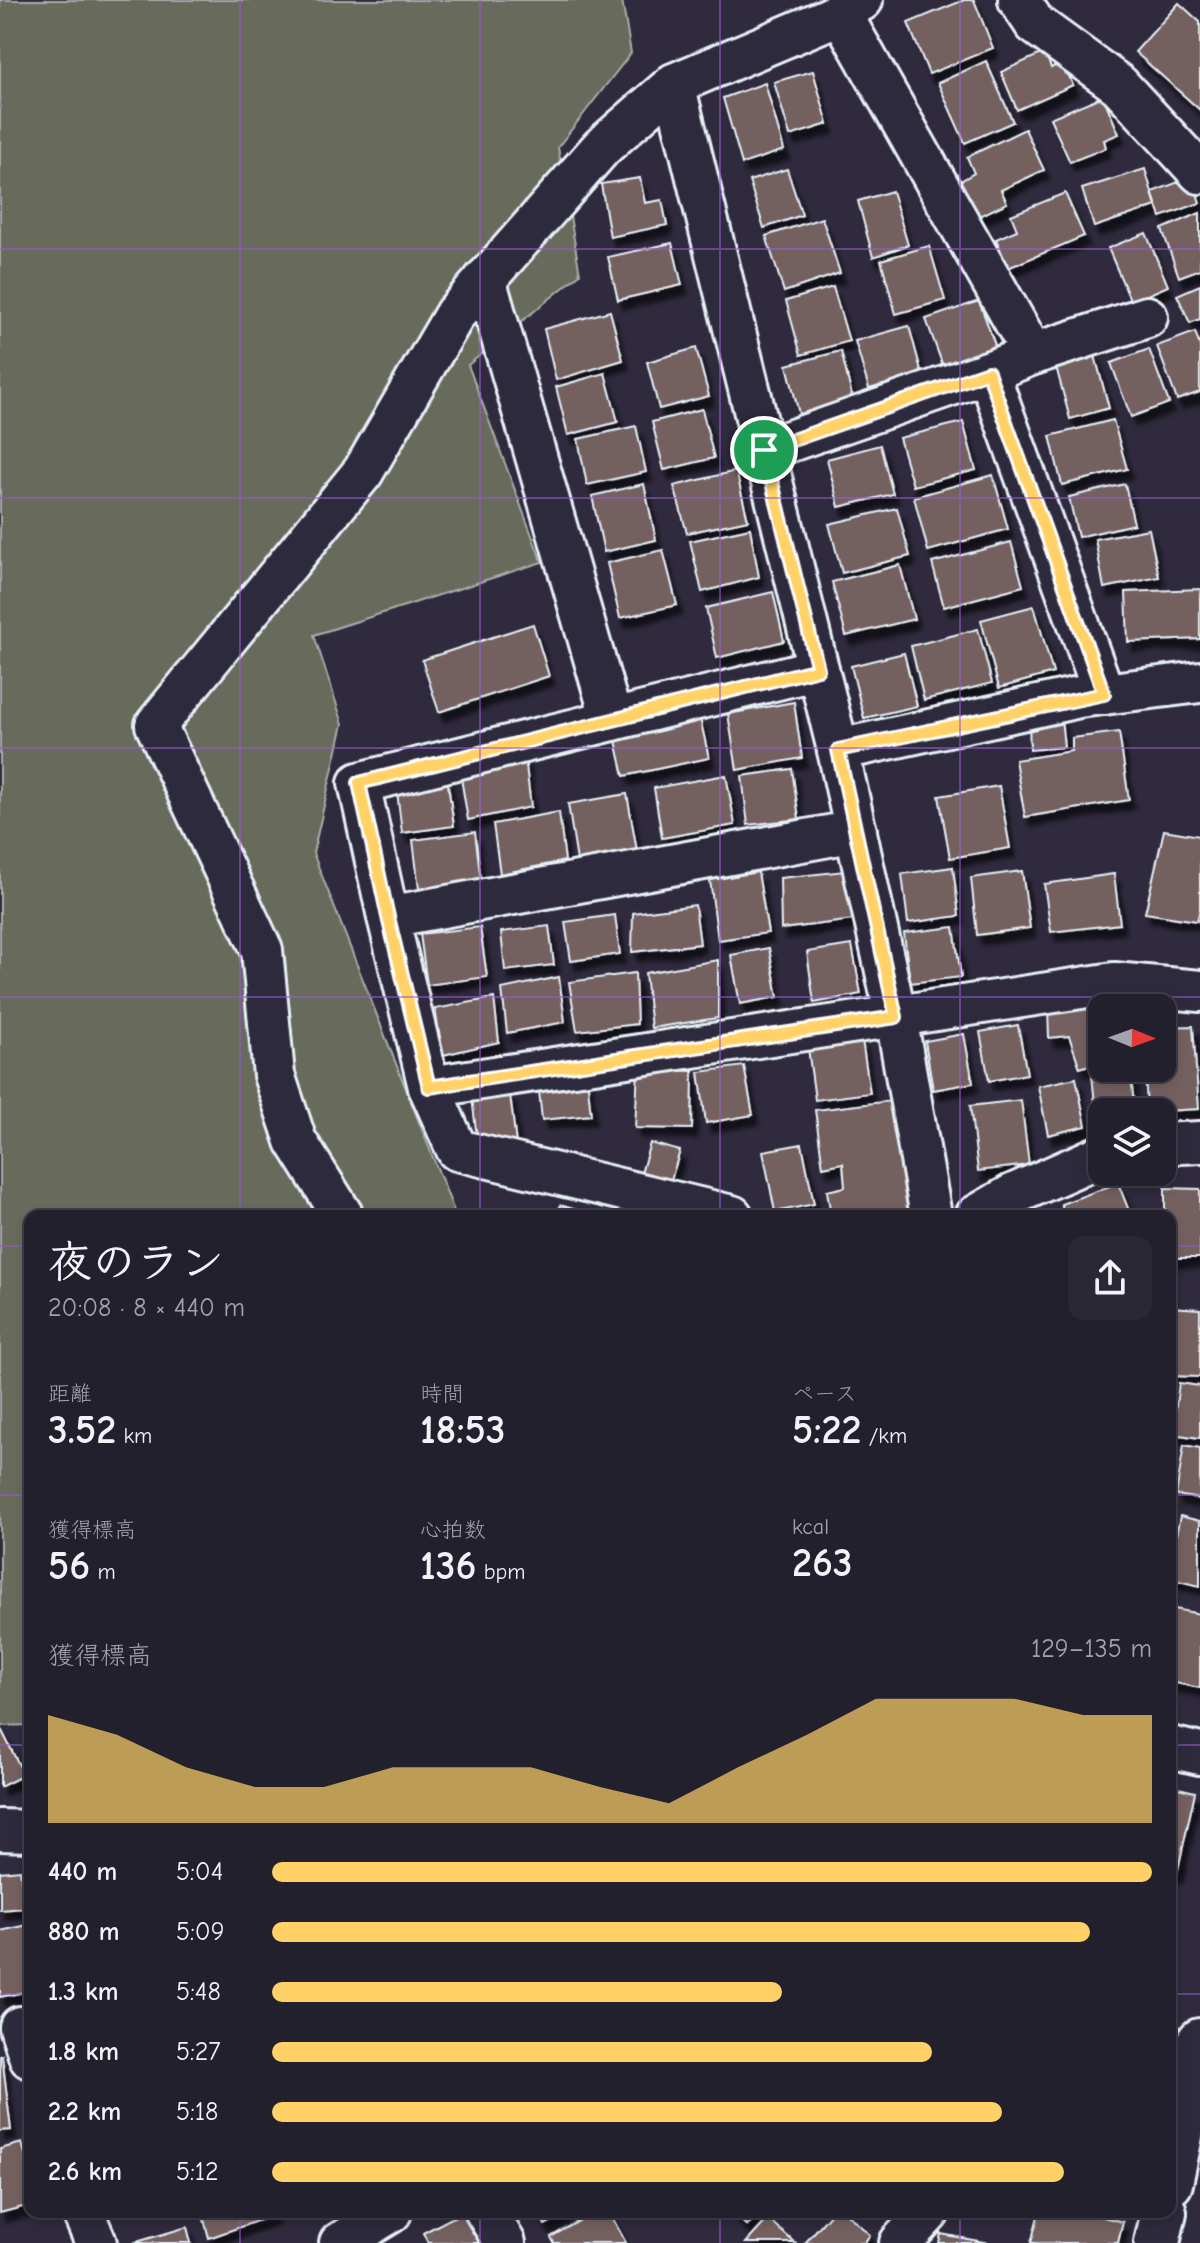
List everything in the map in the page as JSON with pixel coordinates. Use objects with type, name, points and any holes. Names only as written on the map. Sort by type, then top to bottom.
[{"type":"street","points":[[1019,0],[1035,24],[1119,85],[1200,173]]},
{"type":"street","points":[[339,1210],[296,1141],[274,1075],[262,950],[156,725],[363,472],[455,314],[602,147],[674,84],[851,6],[1033,354]]},
{"type":"street","points":[[674,84],[838,750],[896,1017],[930,1210]]},
{"type":"street","points":[[485,279],[612,720]]},
{"type":"street","points":[[764,450],[1033,354],[1147,317]]},
{"type":"street","points":[[988,372],[1104,694]]},
{"type":"street","points":[[707,1210],[457,1150],[429,1087],[359,783],[818,669]]},
{"type":"street","points":[[838,750],[1104,694],[1200,682]]},
{"type":"street","points":[[388,917],[856,831]]},
{"type":"street","points":[[429,1087],[1114,983],[1200,991]]},
{"type":"street","points":[[1176,1143],[1200,1142]]},
{"type":"street","points":[[986,1210],[1012,1195],[1088,1161]]},
{"type":"street","points":[[1176,1748],[1200,1754]]},
{"type":"street","points":[[0,1830],[24,1831]]},
{"type":"street","points":[[1176,2153],[1200,2041]]},
{"type":"street","points":[[86,2218],[96,2243]]},
{"type":"street","points":[[340,2243],[381,2218]]},
{"type":"street","points":[[490,2218],[505,2243]]},
{"type":"street","points":[[900,2243],[923,2218]]},
{"type":"street","points":[[1157,2243],[1163,2218]]},
{"type":"green space","points":[[0,0],[622,0],[631,53],[558,147],[580,274],[468,365],[542,562],[314,635],[343,724],[313,853],[454,1210],[24,1210],[24,1725],[0,1726]]},
{"type":"building","points":[[964,0],[974,0],[993,48],[929,74],[908,23]]},
{"type":"building","points":[[1179,3],[1200,22],[1200,110],[1135,52]]},
{"type":"building","points":[[1045,52],[1051,68],[1063,62],[1073,85],[1017,110],[1001,72]]},
{"type":"building","points":[[986,61],[1013,122],[965,143],[938,83]]},
{"type":"building","points":[[813,71],[828,124],[790,136],[774,82]]},
{"type":"building","points":[[765,83],[784,150],[742,164],[723,98]]},
{"type":"building","points":[[1103,96],[1119,134],[1104,140],[1106,148],[1070,162],[1050,118]]},
{"type":"building","points":[[1025,129],[1044,170],[1001,190],[1007,203],[975,218],[959,182],[974,173],[967,157]]},
{"type":"building","points":[[787,169],[802,215],[764,228],[749,181]]},
{"type":"building","points":[[1145,169],[1156,206],[1094,227],[1082,189]]},
{"type":"building","points":[[1192,177],[1200,203],[1161,217],[1152,192]]},
{"type":"building","points":[[640,178],[645,203],[662,200],[667,225],[610,237],[601,184]]},
{"type":"building","points":[[892,191],[908,245],[873,257],[858,201]]},
{"type":"building","points":[[1065,193],[1084,236],[1008,268],[996,239],[1017,230],[1011,215]]},
{"type":"building","points":[[1200,213],[1200,269],[1179,277],[1162,229]]},
{"type":"building","points":[[822,218],[840,273],[784,292],[766,236]]},
{"type":"building","points":[[1146,233],[1168,286],[1131,302],[1108,248]]},
{"type":"building","points":[[672,243],[682,285],[618,300],[608,257]]},
{"type":"building","points":[[929,246],[945,300],[896,314],[881,260]]},
{"type":"building","points":[[1200,285],[1200,319],[1190,323],[1177,295]]},
{"type":"building","points":[[833,287],[849,341],[801,355],[786,301]]},
{"type":"building","points":[[979,301],[996,348],[943,366],[926,319]]},
{"type":"building","points":[[610,311],[623,360],[556,380],[544,329]]},
{"type":"building","points":[[909,326],[922,374],[869,389],[855,341]]},
{"type":"building","points":[[1195,332],[1200,346],[1200,392],[1177,400],[1157,346]]},
{"type":"building","points":[[696,348],[709,396],[659,409],[647,362]]},
{"type":"building","points":[[1149,349],[1169,403],[1131,417],[1111,363]]},
{"type":"building","points":[[841,351],[853,400],[799,414],[787,365]]},
{"type":"building","points":[[1094,352],[1109,408],[1070,419],[1055,363]]},
{"type":"building","points":[[605,373],[618,422],[568,435],[556,387]]},
{"type":"building","points":[[702,409],[714,458],[664,470],[652,422]]},
{"type":"building","points":[[1113,420],[1127,469],[1062,485],[1050,436]]},
{"type":"building","points":[[963,422],[976,470],[913,486],[899,438]]},
{"type":"building","points":[[636,426],[646,472],[587,485],[578,439]]},
{"type":"building","points":[[880,445],[893,494],[839,507],[827,459]]},
{"type":"building","points":[[736,471],[748,520],[687,533],[674,486]]},
{"type":"building","points":[[993,475],[1008,529],[928,551],[914,497]]},
{"type":"building","points":[[644,484],[656,540],[604,552],[592,496]]},
{"type":"building","points":[[1125,484],[1134,524],[1078,537],[1069,497]]},
{"type":"building","points":[[897,508],[910,556],[842,573],[829,524]]},
{"type":"building","points":[[750,528],[759,577],[702,592],[690,541]]},
{"type":"building","points":[[1149,529],[1159,577],[1104,588],[1095,539]]},
{"type":"building","points":[[1011,542],[1023,586],[944,607],[932,563]]},
{"type":"building","points":[[663,550],[677,605],[620,618],[607,563]]},
{"type":"building","points":[[900,565],[914,619],[846,636],[832,582]]},
{"type":"building","points":[[1200,589],[1200,639],[1128,642],[1126,592]]},
{"type":"building","points":[[773,592],[784,641],[717,658],[706,608]]},
{"type":"building","points":[[1034,606],[1053,673],[999,688],[981,620]]},
{"type":"building","points":[[533,624],[549,676],[439,712],[422,660]]},
{"type":"building","points":[[978,629],[992,683],[924,700],[911,646]]},
{"type":"building","points":[[904,653],[917,706],[864,718],[851,666]]},
{"type":"building","points":[[794,702],[802,758],[737,770],[728,714]]},
{"type":"building","points":[[700,718],[709,758],[624,776],[615,736]]},
{"type":"building","points":[[1061,718],[1064,747],[1030,750],[1029,722]]},
{"type":"building","points":[[1119,732],[1129,800],[1025,817],[1015,760],[1072,751],[1072,738]]},
{"type":"building","points":[[525,757],[531,807],[468,820],[460,772]]},
{"type":"building","points":[[792,769],[799,819],[748,825],[742,776]]},
{"type":"building","points":[[726,775],[735,825],[662,838],[654,788]]},
{"type":"building","points":[[447,777],[454,826],[402,833],[396,783]]},
{"type":"building","points":[[999,786],[1010,848],[950,858],[939,796]]},
{"type":"building","points":[[627,794],[637,851],[577,861],[568,804]]},
{"type":"building","points":[[559,812],[565,861],[500,874],[493,824]]},
{"type":"building","points":[[1164,830],[1200,836],[1200,909],[1197,921],[1145,913]]},
{"type":"building","points":[[475,832],[481,881],[419,889],[413,840]]},
{"type":"building","points":[[953,867],[959,916],[908,923],[902,874]]},
{"type":"building","points":[[845,871],[854,920],[781,929],[780,878]]},
{"type":"building","points":[[1022,871],[1030,928],[977,935],[971,878]]},
{"type":"building","points":[[758,872],[768,933],[718,940],[710,880]]},
{"type":"building","points":[[1114,874],[1120,924],[1051,932],[1044,884]]},
{"type":"building","points":[[695,905],[700,944],[632,952],[633,913]]},
{"type":"building","points":[[615,915],[620,954],[571,961],[565,922]]},
{"type":"building","points":[[549,926],[554,965],[505,971],[501,932]]},
{"type":"building","points":[[480,927],[487,977],[427,985],[420,934]]},
{"type":"building","points":[[954,927],[961,977],[910,983],[904,933]]},
{"type":"building","points":[[852,945],[861,994],[814,1003],[807,952]]},
{"type":"building","points":[[769,948],[778,997],[740,1004],[731,955]]},
{"type":"building","points":[[718,960],[718,1018],[651,1028],[645,973]]},
{"type":"building","points":[[635,973],[637,1024],[577,1031],[569,982]]},
{"type":"building","points":[[559,977],[565,1022],[507,1033],[502,989]]},
{"type":"building","points":[[494,998],[499,1042],[443,1055],[435,1009]]},
{"type":"building","points":[[1088,1002],[1088,1065],[1080,1068],[1069,1036],[1049,1038],[1048,1009]]},
{"type":"building","points":[[1018,1025],[1027,1074],[989,1081],[980,1032]]},
{"type":"building","points":[[1193,1026],[1199,1109],[1176,1110],[1176,1098],[1146,1098],[1146,1082],[1176,1082],[1176,1027]]},
{"type":"building","points":[[964,1034],[973,1083],[933,1090],[925,1041]]},
{"type":"building","points":[[862,1040],[870,1093],[815,1100],[808,1048]]},
{"type":"building","points":[[744,1066],[753,1115],[706,1123],[699,1072]]},
{"type":"building","points":[[638,1069],[693,1071],[692,1129],[635,1128]]},
{"type":"building","points":[[587,1076],[591,1115],[542,1120],[538,1081]]},
{"type":"building","points":[[1076,1078],[1086,1126],[1048,1135],[1038,1086]]},
{"type":"building","points":[[1093,1082],[1131,1082],[1133,1098],[1094,1098]]},
{"type":"building","points":[[510,1094],[516,1144],[477,1138],[472,1098]]},
{"type":"building","points":[[1021,1100],[1029,1165],[978,1171],[970,1106]]},
{"type":"building","points":[[891,1101],[910,1210],[830,1209],[827,1191],[845,1187],[843,1163],[823,1167],[815,1110]]},
{"type":"building","points":[[650,1143],[680,1151],[669,1186],[639,1180]]},
{"type":"building","points":[[802,1144],[814,1204],[775,1210],[763,1151]]},
{"type":"building","points":[[1110,1186],[1119,1186],[1129,1210],[1063,1210],[1061,1204]]},
{"type":"building","points":[[1165,1188],[1200,1189],[1200,1258],[1176,1258],[1176,1210],[1165,1210]]},
{"type":"building","points":[[560,1205],[577,1210],[559,1210]]},
{"type":"building","points":[[1176,1307],[1200,1309],[1200,1377],[1176,1376]]},
{"type":"building","points":[[1179,1383],[1200,1386],[1200,1438],[1176,1435]]},
{"type":"building","points":[[1184,1445],[1200,1448],[1200,1499],[1176,1495]]},
{"type":"building","points":[[1180,1516],[1200,1521],[1200,1586],[1176,1580],[1176,1535]]},
{"type":"building","points":[[1176,1609],[1200,1614],[1200,1688],[1176,1683]]},
{"type":"building","points":[[0,1727],[24,1775],[0,1787]]},
{"type":"building","points":[[1176,1787],[1195,1792],[1176,1874]]},
{"type":"building","points":[[20,1870],[24,1908],[0,1910],[0,1872]]},
{"type":"building","points":[[24,1926],[24,1992],[0,1997],[0,1931]]},
{"type":"building","points":[[0,2056],[11,2130],[0,2131]]},
{"type":"building","points":[[22,2143],[24,2207],[0,2213],[0,2149]]},
{"type":"building","points":[[204,2218],[266,2218],[209,2238]]},
{"type":"building","points":[[452,2218],[469,2218],[482,2243],[428,2243],[423,2233]]},
{"type":"building","points":[[541,2218],[558,2218],[545,2225]]},
{"type":"building","points":[[584,2218],[612,2218],[626,2243],[554,2243],[551,2237]]},
{"type":"building","points":[[738,2218],[754,2218],[747,2226]]},
{"type":"building","points":[[827,2218],[852,2218],[870,2235],[864,2243],[805,2243]]},
{"type":"building","points":[[1037,2218],[1107,2218],[1123,2222],[1118,2243],[1031,2243]]},
{"type":"building","points":[[768,2219],[795,2243],[746,2243]]},
{"type":"building","points":[[187,2227],[191,2243],[133,2243]]},
{"type":"building","points":[[941,2234],[989,2243],[939,2243]]},
{"type":"route","points":[[988,372],[1104,694],[838,750],[896,1017],[429,1087],[359,783],[818,669],[764,450],[988,372]]}]
